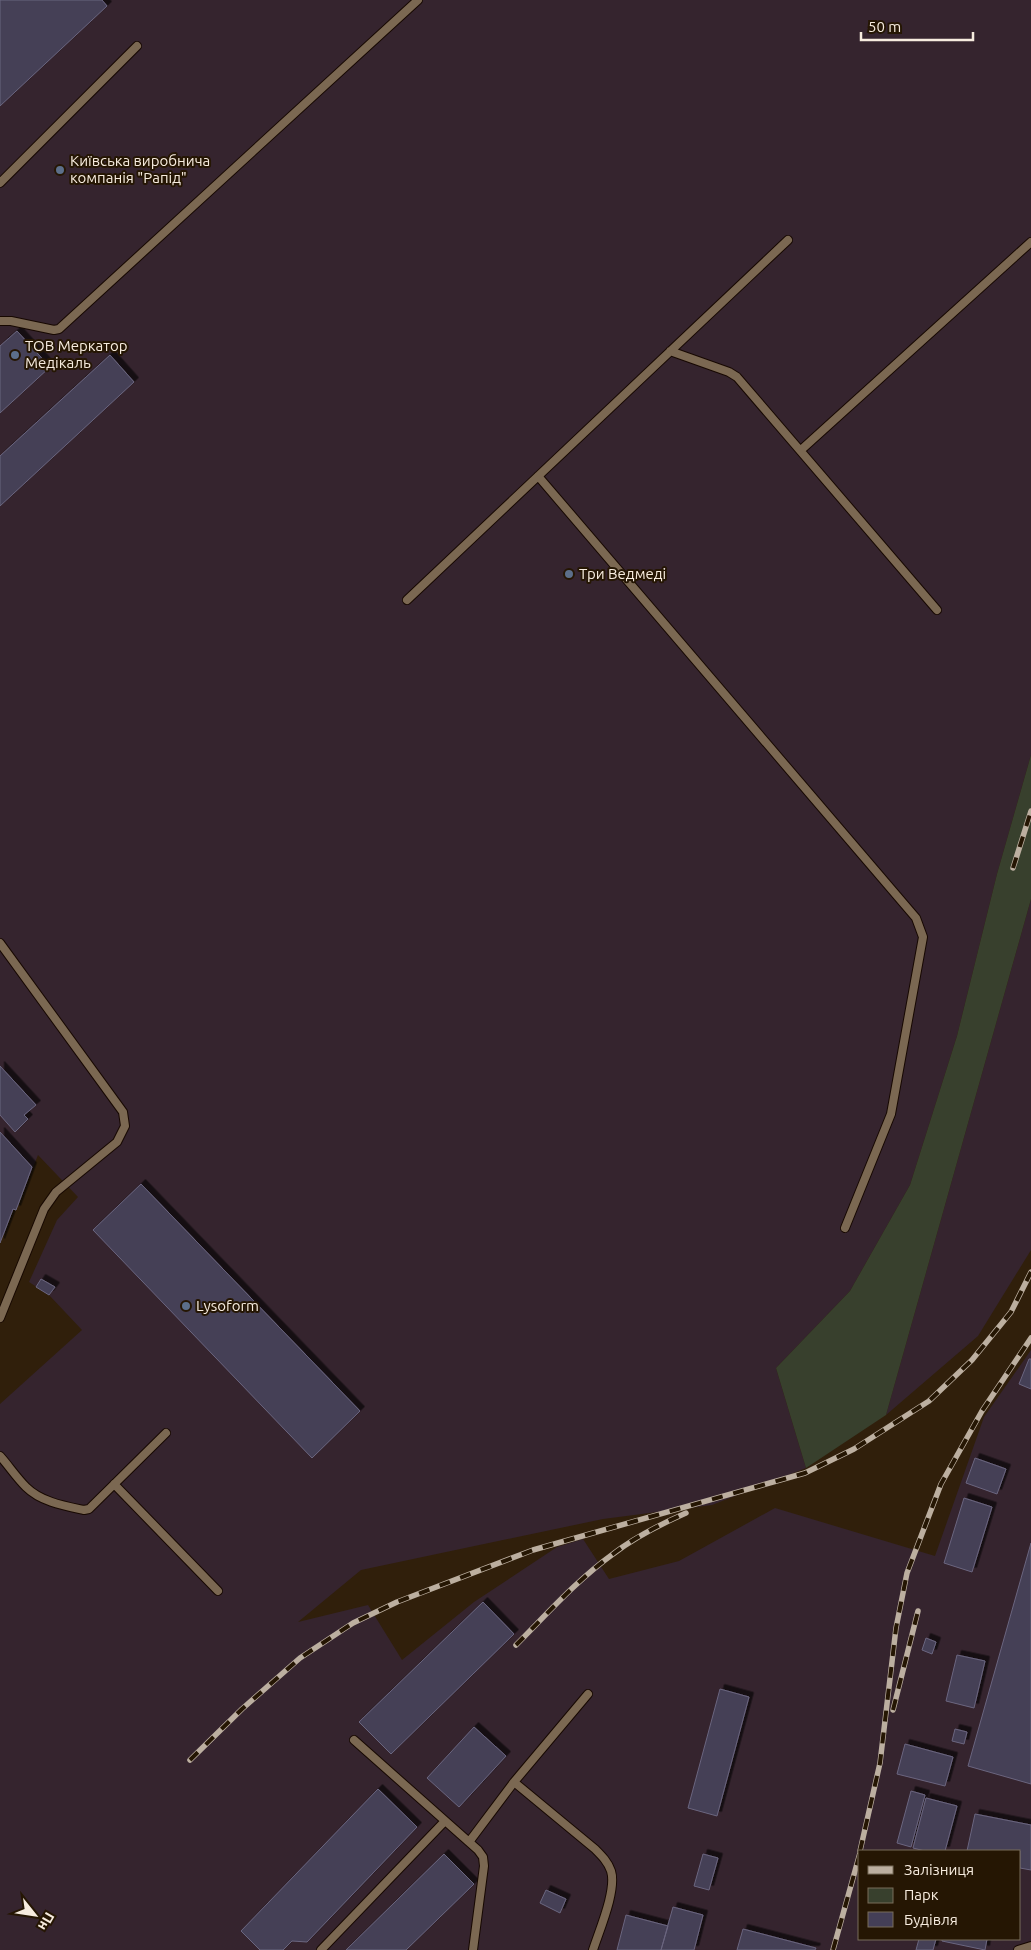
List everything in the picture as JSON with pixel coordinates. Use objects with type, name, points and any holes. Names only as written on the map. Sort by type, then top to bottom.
[{"type":"lane","points":[[0,321],[11,321],[54,330],[59,329],[418,0]]},
{"type":"lane","points":[[0,183],[137,46]]},
{"type":"lane","points":[[407,600],[788,240]]},
{"type":"lane","points":[[801,450],[1031,242]]},
{"type":"lane","points":[[670,352],[729,372],[737,377],[937,610]]},
{"type":"lane","points":[[538,476],[916,918],[921,928],[923,937],[891,1114],[845,1228]]},
{"type":"lane","points":[[0,944],[123,1112],[125,1126],[117,1142],[56,1192],[44,1208],[0,1318]]},
{"type":"lane","points":[[0,1456],[27,1488],[56,1503],[87,1510],[166,1433]]},
{"type":"lane","points":[[114,1484],[218,1591]]},
{"type":"lane","points":[[469,1842],[514,1782],[588,1694]]},
{"type":"lane","points":[[354,1740],[446,1821],[483,1857],[484,1866],[473,1950]]},
{"type":"lane","points":[[514,1782],[595,1849],[612,1873],[610,1897],[594,1950]]},
{"type":"lane","points":[[321,1950],[446,1821]]},
{"type":"lane","points":[[1018,1950],[1031,1946]]},
{"type":"shaded area","points":[[0,0],[1031,0],[1031,755],[997,874],[957,1036],[910,1185],[850,1291],[776,1368],[806,1468],[712,1505],[603,1519],[361,1570],[298,1622],[368,1605],[402,1660],[474,1602],[557,1547],[583,1539],[609,1579],[679,1561],[775,1508],[935,1556],[984,1417],[1031,1350],[1031,1950],[0,1950],[0,1404],[82,1330],[49,1295],[29,1282],[57,1220],[78,1197],[38,1155],[16,1210],[13,1210],[0,1243]]},
{"type":"shaded area","points":[[1031,899],[1031,1250],[978,1336],[886,1415]]},
{"type":"green space","points":[[1031,755],[1031,899],[886,1415],[806,1468],[776,1368],[850,1291],[910,1185],[957,1036],[997,874]]},
{"type":"building","points":[[0,0],[102,0],[107,6],[0,106]]},
{"type":"building","points":[[17,331],[50,367],[0,413],[0,346]]},
{"type":"building","points":[[110,355],[134,382],[0,506],[0,456]]},
{"type":"building","points":[[0,1066],[36,1105],[24,1115],[28,1119],[15,1132],[0,1115]]},
{"type":"building","points":[[0,1132],[32,1167],[16,1210],[13,1209],[0,1243]]},
{"type":"building","points":[[141,1184],[360,1411],[312,1458],[93,1230]]},
{"type":"building","points":[[41,1279],[55,1287],[49,1295],[36,1287]]},
{"type":"building","points":[[1029,1359],[1031,1359],[1031,1389],[1019,1384]]},
{"type":"building","points":[[975,1458],[1006,1469],[997,1494],[966,1483]]},
{"type":"building","points":[[964,1498],[992,1507],[972,1572],[944,1563]]},
{"type":"building","points":[[1031,1543],[1031,1784],[968,1766]]},
{"type":"building","points":[[483,1602],[514,1634],[391,1754],[359,1722]]},
{"type":"building","points":[[926,1638],[936,1642],[932,1654],[922,1650]]},
{"type":"building","points":[[957,1655],[985,1661],[974,1708],[946,1701]]},
{"type":"building","points":[[720,1689],[749,1697],[717,1816],[688,1808]]},
{"type":"building","points":[[474,1727],[506,1756],[459,1807],[427,1778]]},
{"type":"building","points":[[955,1729],[967,1732],[964,1744],[952,1741]]},
{"type":"building","points":[[905,1744],[953,1757],[945,1786],[897,1774]]},
{"type":"building","points":[[378,1789],[417,1827],[307,1942],[292,1941],[283,1950],[260,1950],[241,1931]]},
{"type":"building","points":[[911,1791],[925,1795],[911,1847],[897,1843]]},
{"type":"building","points":[[926,1798],[957,1806],[945,1850],[921,1850],[913,1848]]},
{"type":"building","points":[[975,1814],[1031,1825],[1031,1870],[1021,1868],[1021,1850],[967,1850]]},
{"type":"building","points":[[444,1854],[474,1884],[406,1950],[346,1950]]},
{"type":"building","points":[[703,1854],[718,1858],[709,1890],[694,1886]]},
{"type":"building","points":[[546,1890],[566,1899],[560,1913],[540,1903]]},
{"type":"building","points":[[673,1907],[703,1915],[694,1950],[661,1950]]},
{"type":"building","points":[[626,1915],[668,1926],[661,1950],[617,1950]]},
{"type":"building","points":[[743,1929],[816,1948],[815,1950],[737,1950]]},
{"type":"building","points":[[919,1940],[936,1940],[933,1950],[916,1950]]},
{"type":"building","points":[[942,1940],[987,1940],[985,1950]]},
{"type":"railway","points":[[1013,868],[1031,811]]},
{"type":"railway","points":[[190,1760],[242,1709],[300,1658],[353,1623],[397,1602],[533,1550],[805,1473],[854,1449],[929,1401],[972,1360],[1011,1312],[1031,1272]]},
{"type":"railway","points":[[860,1850],[880,1763],[896,1628],[907,1573],[941,1484],[982,1411],[1031,1338]]},
{"type":"railway","points":[[516,1645],[600,1564],[639,1536],[686,1513]]},
{"type":"railway","points":[[893,1710],[918,1611]]},
{"type":"railway","points":[[833,1950],[858,1860]]},
{"type":"place","name":"Київська виробнича компанія \"Рапід\"","points":[[60,170]]},
{"type":"place","name":"ТОВ Меркатор Медікаль","points":[[15,355]]},
{"type":"place","name":"Три Ведмеді","points":[[569,574]]},
{"type":"place","name":"Lysoform","points":[[186,1306]]}]
